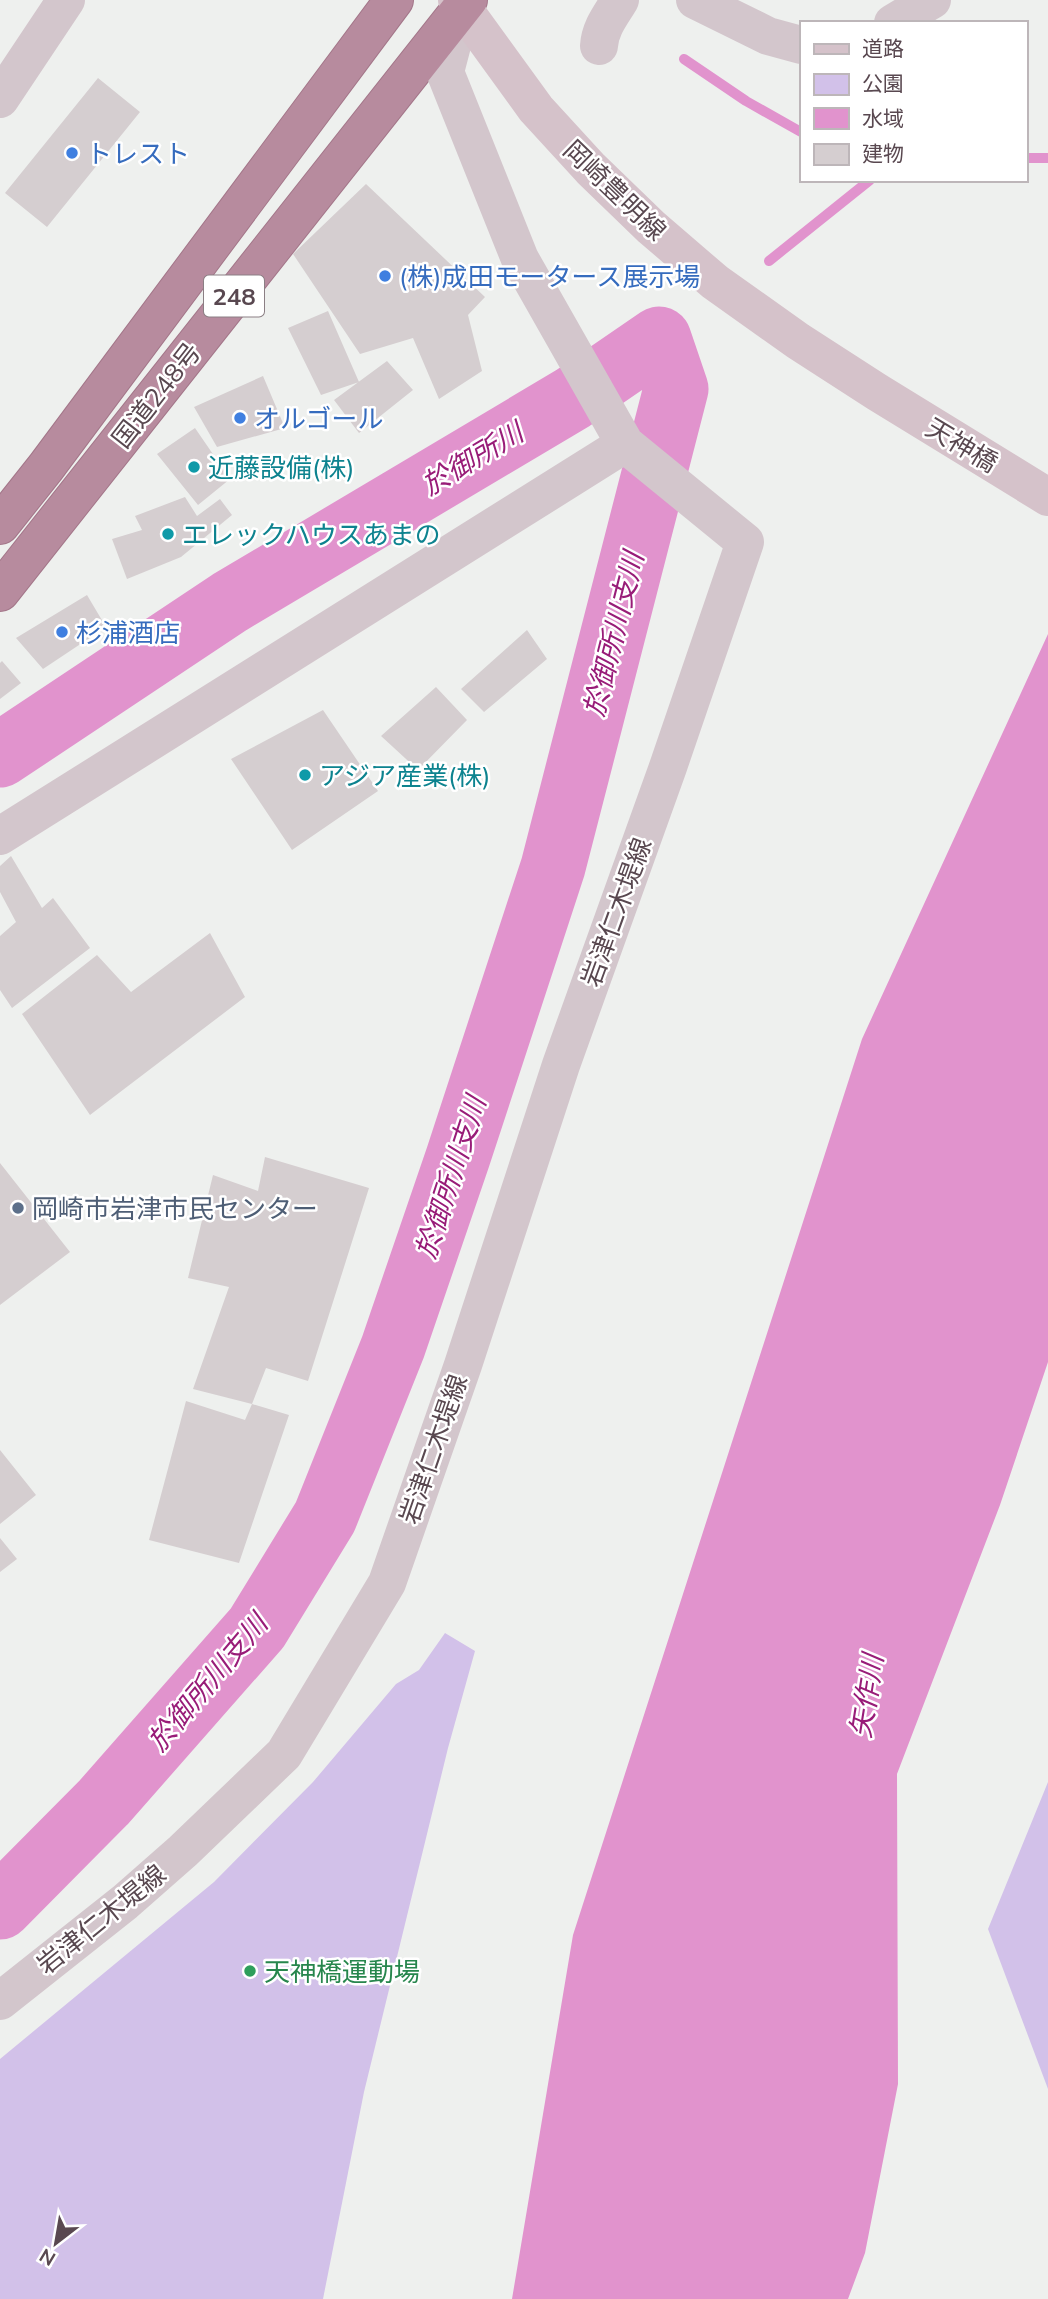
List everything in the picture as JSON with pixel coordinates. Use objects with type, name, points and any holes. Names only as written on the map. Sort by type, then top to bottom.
[{"type":"highway","name":"国道248号","points":[[0,525],[394,0]]},
{"type":"highway","name":"国道248号","points":[[0,592],[462,2]]},
{"type":"main road","name":"岡崎豊明線","points":[[462,2],[536,109],[591,169],[651,227],[715,282],[798,341],[877,392]]},
{"type":"main road","name":"天神橋","points":[[877,392],[1048,497]]},
{"type":"street","points":[[0,99],[66,0]]},
{"type":"street","points":[[599,46],[599,36],[620,0]]},
{"type":"street","points":[[695,0],[768,36],[800,45]]},
{"type":"street","points":[[896,21],[932,0]]},
{"type":"street","points":[[0,836],[617,430],[520,259],[445,72],[462,2]]},
{"type":"street","name":"岩津仁木堤線","points":[[0,2001],[125,1902],[284,1754],[387,1583],[463,1365],[556,1078],[746,542],[617,430]]},
{"type":"green space","name":"天神橋運動場","points":[[445,1633],[475,1651],[448,1748],[364,2092],[323,2299],[0,2299],[0,2059],[214,1882],[313,1782],[396,1684],[419,1670]]},
{"type":"green space","points":[[1048,1782],[1048,2089],[988,1929]]},
{"type":"water","name":"矢作川","points":[[1048,634],[1048,1362],[1000,1505],[897,1774],[898,2084],[865,2253],[848,2299],[512,2299],[573,1935],[862,1039]]},
{"type":"building","name":"トレスト","points":[[98,78],[140,112],[47,227],[5,193]]},
{"type":"building","name":"(株)成田モータース展示場","points":[[366,184],[485,297],[468,315],[482,371],[439,399],[413,338],[360,354],[293,254]]},
{"type":"building","points":[[328,311],[359,382],[321,395],[288,328]]},
{"type":"building","points":[[387,361],[413,390],[359,433],[334,400]]},
{"type":"building","name":"オルゴール","points":[[263,376],[285,428],[217,447],[194,407]]},
{"type":"building","name":"近藤設備(株)","points":[[195,428],[230,479],[198,505],[157,454]]},
{"type":"building","name":"エレックハウスあまの","points":[[185,497],[197,516],[220,499],[232,515],[181,557],[127,579],[112,539],[142,530],[135,516]]},
{"type":"building","name":"杉浦酒店","points":[[87,595],[106,627],[43,669],[16,638]]},
{"type":"building","points":[[527,630],[547,659],[484,712],[461,689]]},
{"type":"building","points":[[2,661],[21,683],[0,699],[0,663]]},
{"type":"building","points":[[436,687],[467,720],[418,770],[381,736]]},
{"type":"building","name":"アジア産業(株)","points":[[323,710],[378,791],[292,850],[231,759]]},
{"type":"building","points":[[11,856],[42,908],[53,898],[90,948],[12,1008],[0,990],[0,936],[16,922],[0,892],[0,866]]},
{"type":"building","points":[[210,933],[245,997],[90,1115],[22,1014],[97,955],[131,992]]},
{"type":"building","points":[[265,1157],[369,1188],[308,1381],[266,1368],[252,1404],[193,1389],[229,1287],[188,1278],[213,1175],[258,1191]]},
{"type":"building","name":"岡崎市岩津市民センター","points":[[0,1163],[70,1252],[0,1305]]},
{"type":"building","points":[[186,1401],[245,1420],[252,1404],[289,1415],[239,1563],[149,1540]]},
{"type":"building","points":[[0,1450],[36,1495],[0,1524]]},
{"type":"building","points":[[0,1538],[17,1559],[0,1572]]},
{"type":"waterway","points":[[684,59],[746,101],[800,131]]},
{"type":"waterway","points":[[1027,158],[1048,158]]},
{"type":"waterway","points":[[769,261],[868,182]]},
{"type":"waterway","points":[[659,339],[681,326]]},
{"type":"waterway","name":"於御所川支川","points":[[0,755],[230,602],[573,398],[659,339],[676,389],[553,867],[393,1347],[325,1517],[257,1628],[104,1802],[0,1907]]},
{"type":"place","name":"トレスト","points":[[72,153]]},
{"type":"place","name":"(株)成田モータース展示場","points":[[385,276]]},
{"type":"place","name":"オルゴール","points":[[240,418]]},
{"type":"place","name":"近藤設備(株)","points":[[194,467]]},
{"type":"place","name":"エレックハウスあまの","points":[[168,534]]},
{"type":"place","name":"杉浦酒店","points":[[62,632]]},
{"type":"place","name":"アジア産業(株)","points":[[305,775]]},
{"type":"place","name":"岡崎市岩津市民センター","points":[[18,1208]]},
{"type":"place","name":"天神橋運動場","points":[[250,1971]]},
{"type":"water label","name":"於御所川","points":[[472,458]]}]
